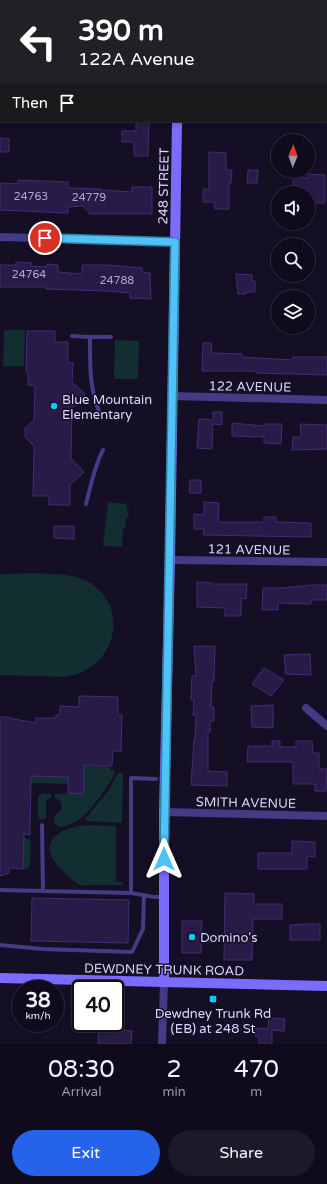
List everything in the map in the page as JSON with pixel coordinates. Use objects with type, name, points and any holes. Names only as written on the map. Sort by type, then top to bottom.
[{"type":"street","name":"248 STREET","points":[[162,1044],[164,982],[164,812],[170,560],[177,122]]},
{"type":"street","points":[[0,237],[175,242]]},
{"type":"street","name":"122 AVENUE","points":[[172,396],[327,400]]},
{"type":"street","name":"121 AVENUE","points":[[170,560],[327,562]]},
{"type":"street","points":[[306,708],[327,726]]},
{"type":"street","name":"SMITH AVENUE","points":[[164,812],[327,816]]},
{"type":"street","name":"DEWDNEY TRUNK ROAD","points":[[0,978],[327,986]]},
{"type":"lane","points":[[72,336],[111,337]]},
{"type":"lane","points":[[90,337],[90,370],[96,405],[102,415]]},
{"type":"lane","points":[[86,504],[97,461],[103,450]]},
{"type":"lane","points":[[130,893],[131,778],[156,778]]},
{"type":"lane","points":[[42,825],[43,891]]},
{"type":"lane","points":[[0,890],[130,893],[164,897]]},
{"type":"lane","points":[[0,945],[42,949],[132,952],[143,929],[144,895]]},
{"type":"green space","points":[[4,330],[25,330],[24,366],[3,366]]},
{"type":"green space","points":[[115,340],[139,341],[138,379],[114,379]]},
{"type":"green space","points":[[108,502],[127,504],[127,510],[129,510],[125,528],[123,528],[122,547],[103,546]]},
{"type":"green space","points":[[0,574],[67,575],[85,580],[100,591],[109,604],[113,619],[112,634],[107,649],[97,662],[83,672],[65,677],[0,675]]},
{"type":"green space","points":[[84,765],[110,767],[110,770],[115,770],[105,790],[88,812],[75,822],[59,827],[55,824],[54,817],[61,810],[62,804],[55,798],[55,794],[83,793]]},
{"type":"green space","points":[[118,773],[123,773],[122,823],[87,821],[86,818],[108,791]]},
{"type":"green space","points":[[29,776],[68,777],[68,784],[29,783]]},
{"type":"green space","points":[[42,793],[51,794],[51,798],[46,800],[46,818],[42,820],[39,819],[38,816],[38,797]]},
{"type":"green space","points":[[89,825],[116,826],[116,882],[123,882],[123,885],[80,885],[70,878],[55,863],[51,854],[50,846],[53,839],[67,829]]},
{"type":"green space","points":[[24,838],[31,841],[30,865],[28,868],[23,869]]},
{"type":"building","points":[[136,122],[149,122],[148,156],[134,156],[134,142],[122,142],[122,131],[136,131]]},
{"type":"building","points":[[0,138],[9,139],[9,152],[0,152]]},
{"type":"building","points":[[209,152],[226,153],[226,170],[232,170],[231,183],[229,183],[229,209],[215,209],[214,202],[203,202],[203,189],[209,189]]},
{"type":"building","points":[[248,170],[258,170],[257,183],[247,183]]},
{"type":"building","points":[[315,174],[325,175],[325,203],[315,203],[315,186],[293,186],[293,178],[315,178]]},
{"type":"building","points":[[18,180],[68,182],[68,188],[132,192],[132,187],[152,187],[152,214],[90,214],[83,206],[68,207],[68,213],[0,210],[0,183],[18,184]]},
{"type":"building","points":[[16,262],[31,263],[31,266],[47,267],[47,264],[58,265],[58,272],[82,274],[82,265],[142,268],[142,272],[150,273],[151,299],[130,298],[130,293],[106,291],[46,289],[46,287],[0,287],[0,265],[16,265]]},
{"type":"building","points":[[236,274],[252,275],[252,281],[255,281],[255,292],[238,294]]},
{"type":"building","points":[[27,331],[55,331],[55,342],[68,342],[68,363],[73,363],[72,382],[85,394],[72,408],[71,458],[84,472],[70,485],[70,505],[49,505],[49,496],[33,496],[34,446],[25,437],[25,428],[34,420],[35,386],[28,385],[28,373],[26,372]]},
{"type":"building","points":[[203,343],[211,343],[212,353],[242,354],[242,357],[292,360],[293,357],[327,357],[327,375],[256,373],[256,371],[202,371]]},
{"type":"building","points":[[213,412],[222,412],[222,425],[213,424],[212,449],[197,448],[199,419],[213,420]]},
{"type":"building","points":[[232,423],[265,426],[265,424],[282,424],[281,444],[264,443],[264,437],[232,436]]},
{"type":"building","points":[[300,424],[327,425],[327,449],[292,450],[293,437],[301,437]]},
{"type":"building","points":[[190,480],[201,480],[201,493],[189,493]]},
{"type":"building","points":[[204,502],[219,503],[218,522],[264,522],[264,517],[276,517],[276,522],[311,523],[311,537],[203,535],[204,529],[194,529],[194,514],[204,515]]},
{"type":"building","points":[[54,526],[74,526],[74,539],[54,538]]},
{"type":"building","points":[[197,582],[212,584],[247,584],[246,599],[241,598],[241,616],[225,616],[225,608],[197,607]]},
{"type":"building","points":[[327,585],[327,600],[311,600],[311,604],[278,603],[278,610],[262,610],[263,588]]},
{"type":"building","points":[[194,646],[215,646],[214,681],[212,681],[211,707],[214,707],[214,721],[210,721],[210,732],[208,732],[208,771],[227,772],[227,786],[191,785],[196,715],[193,715],[194,700],[191,700],[192,676],[196,676]]},
{"type":"building","points":[[310,654],[311,675],[286,674],[284,655]]},
{"type":"building","points":[[264,668],[284,680],[271,696],[252,684]]},
{"type":"building","points":[[79,696],[118,697],[118,715],[122,715],[121,751],[113,751],[112,766],[84,765],[84,794],[68,793],[68,777],[31,776],[30,835],[24,834],[23,869],[9,868],[9,873],[0,876],[0,717],[9,717],[36,723],[36,718],[56,718],[56,715],[60,715],[60,706],[79,707]]},
{"type":"building","points":[[273,705],[273,728],[252,727],[251,706]]},
{"type":"building","points":[[272,741],[280,741],[280,747],[296,747],[296,741],[312,741],[313,753],[319,753],[319,769],[327,769],[326,791],[315,791],[315,784],[293,784],[293,762],[247,762],[248,746],[272,746]]},
{"type":"building","points":[[292,841],[315,842],[315,857],[307,856],[307,869],[258,869],[258,853],[292,853]]},
{"type":"building","points":[[225,893],[254,894],[254,904],[282,904],[282,919],[253,919],[252,960],[224,960]]},
{"type":"building","points":[[32,898],[129,900],[128,943],[31,941]]},
{"type":"building","name":"Domino's","points":[[182,921],[202,921],[201,953],[182,953]]},
{"type":"building","points":[[320,924],[320,940],[290,940],[290,925]]},
{"type":"building","points":[[269,1018],[285,1019],[284,1031],[272,1030],[272,1044],[259,1044],[259,1037],[255,1036],[256,1028],[268,1029]]},
{"type":"building","points":[[132,1031],[131,1044],[98,1044],[99,1032]]},
{"type":"place","name":"Blue Mountain Elementary","points":[[54,406]]},
{"type":"place","name":"Domino's","points":[[192,937]]},
{"type":"place","name":"Dewdney Trunk Rd (EB) at 248 St","points":[[213,999]]},
{"type":"route","points":[[45,238],[175,242],[164,859]]}]
